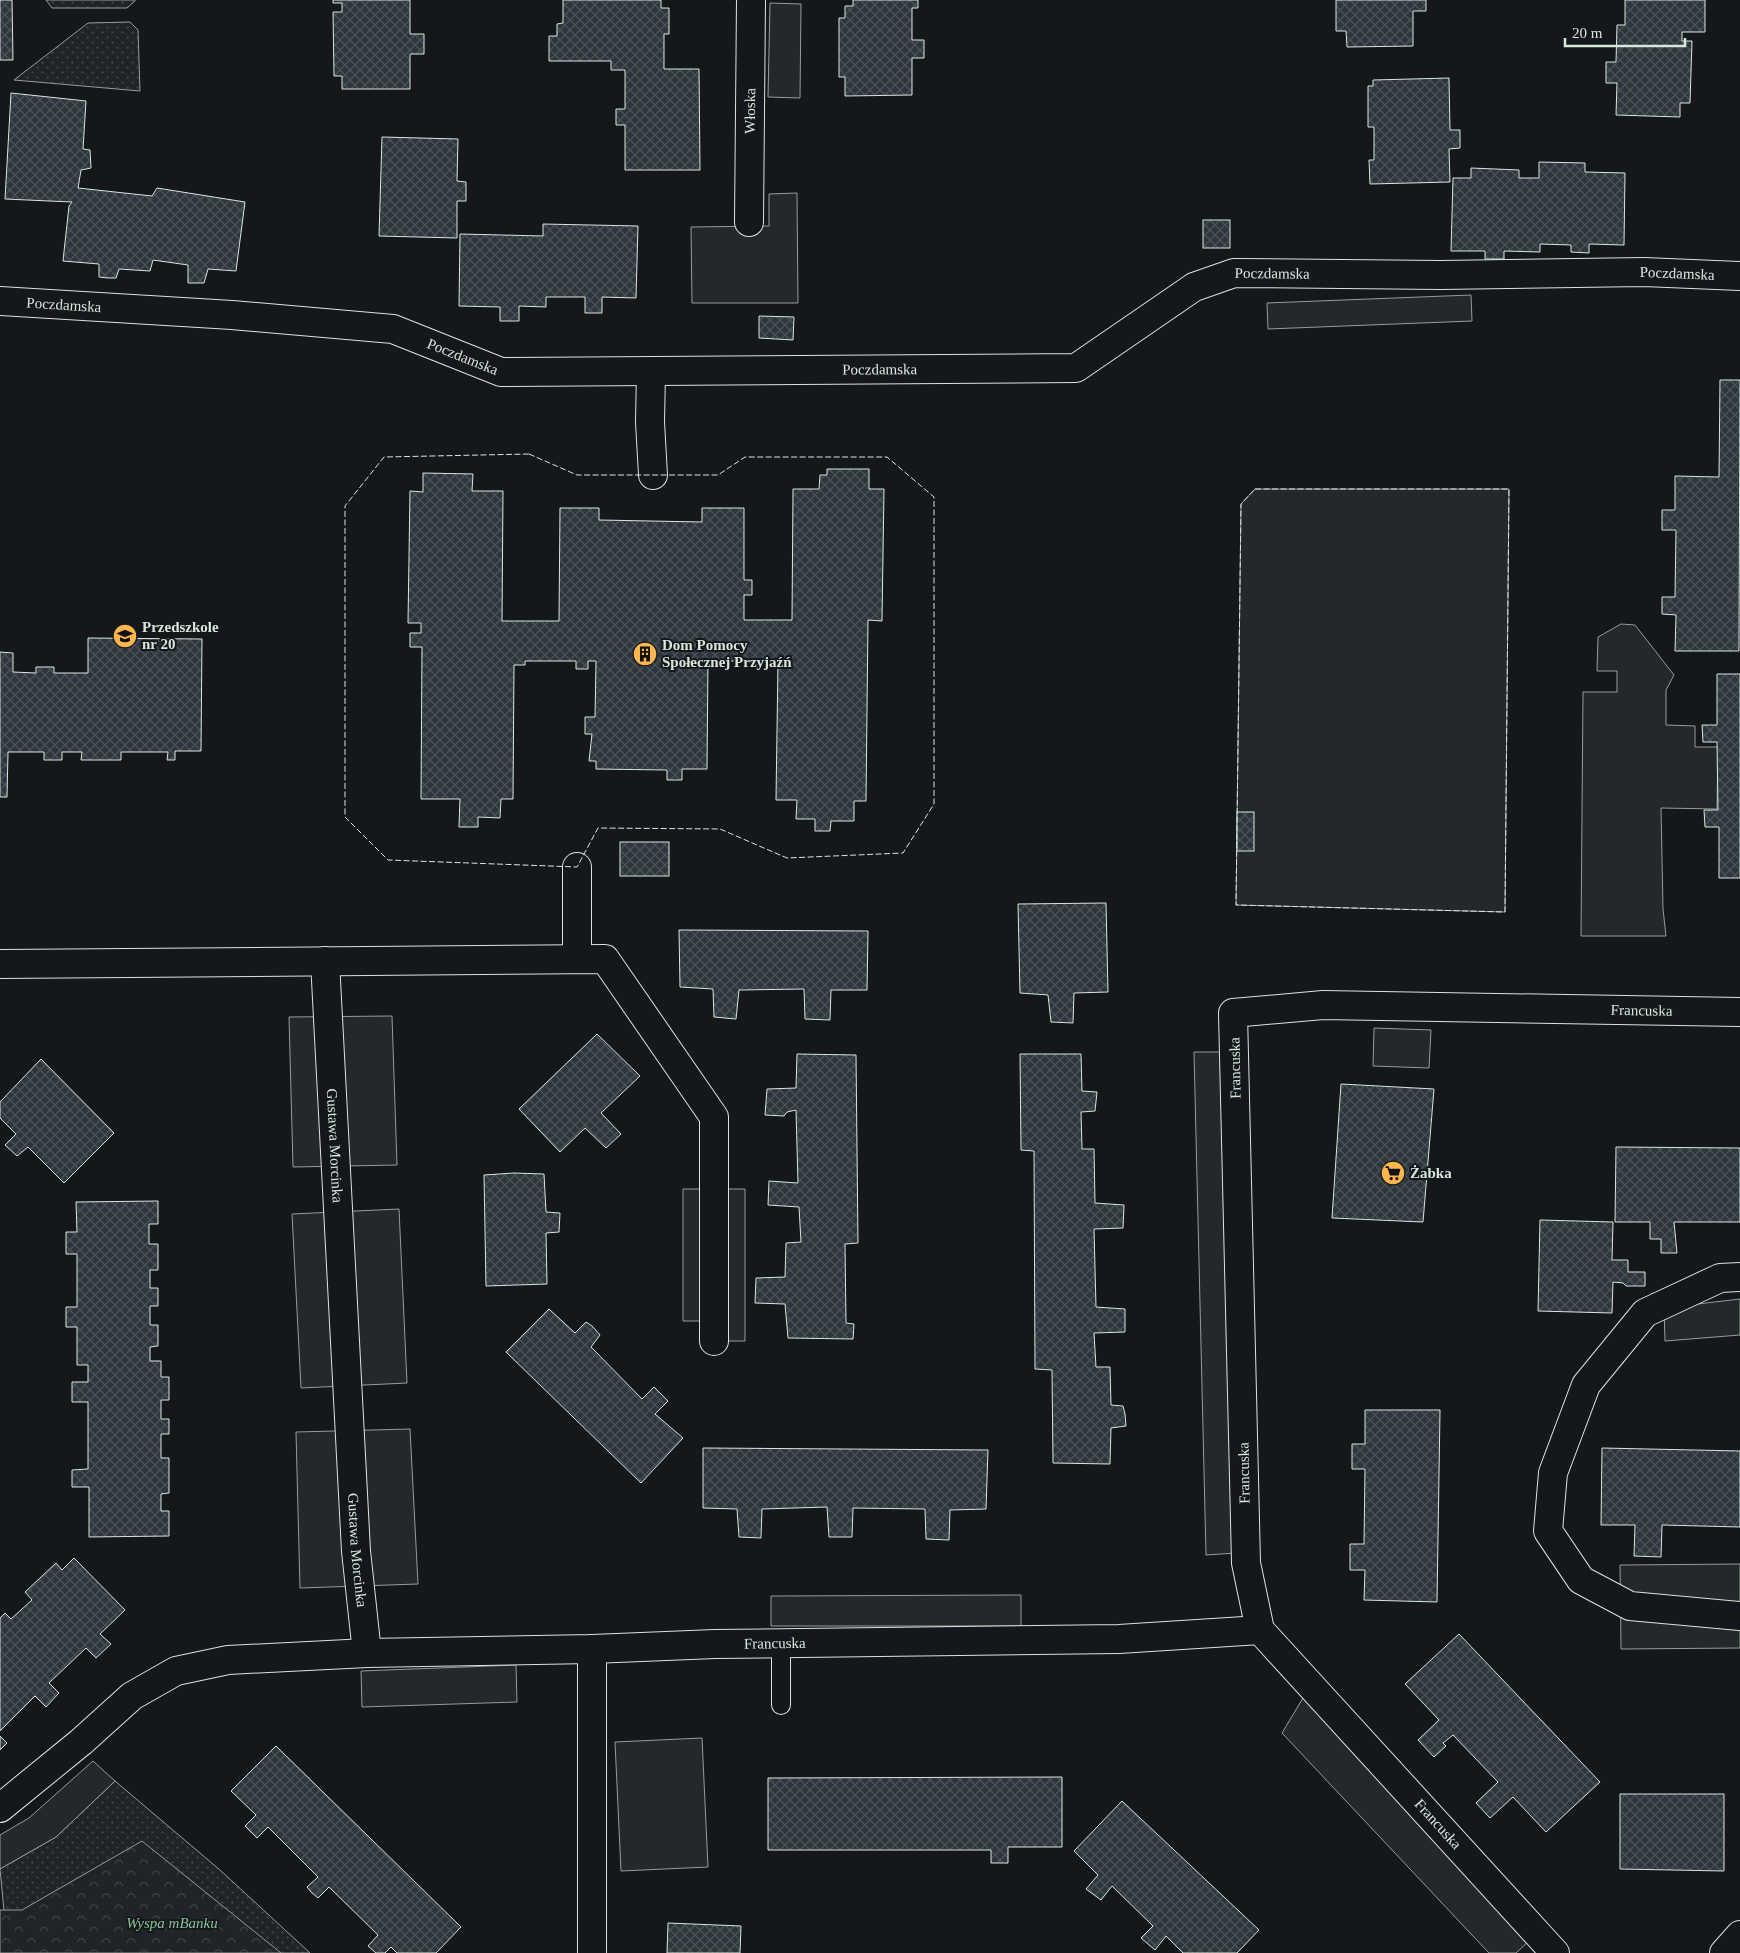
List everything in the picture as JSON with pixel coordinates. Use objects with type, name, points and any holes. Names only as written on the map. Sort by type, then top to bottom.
[{"type":"street","name":"Włoska","points":[[749,222],[751,0]]},
{"type":"street","name":"Poczdamska","points":[[0,301],[232,315],[393,328],[501,372],[1076,368],[1194,287],[1234,273],[1440,275],[1644,272],[1740,276]]},
{"type":"street","points":[[651,372],[652,475]]},
{"type":"street","points":[[577,867],[578,960]]},
{"type":"street","points":[[0,964],[605,960],[714,1117],[714,1341]]},
{"type":"street","name":"Gustawa Morcinka","points":[[325,962],[356,1551],[367,1654]]},
{"type":"street","name":"Francuska","points":[[1556,1953],[1260,1630],[1246,1563],[1233,1013],[1323,1005],[1740,1012]]},
{"type":"street","points":[[1740,1277],[1720,1278],[1645,1314],[1586,1385],[1553,1473],[1548,1531],[1581,1580],[1630,1606],[1740,1616]]},
{"type":"street","name":"Francuska","points":[[592,1650],[781,1644],[1119,1639],[1260,1630]]},
{"type":"street","points":[[0,1808],[81,1742],[132,1696],[176,1671],[228,1660],[367,1654],[592,1650],[592,1953]]},
{"type":"street","points":[[1724,1953],[1740,1935]]},
{"type":"lane","points":[[781,1644],[781,1705]]},
{"type":"green space","points":[[46,0],[135,1],[127,8],[52,8]]},
{"type":"green space","points":[[130,22],[138,30],[140,91],[14,80],[88,23]]},
{"type":"green space","name":"Wyspa mBanku","points":[[115,1781],[220,1870],[310,1953],[0,1953],[0,1921],[5,1921],[0,1869],[56,1837]]},
{"type":"green space","name":"Wyspa mBanku","points":[[142,1841],[281,1953],[0,1953],[0,1910],[22,1910]]},
{"type":"shaded area","points":[[770,3],[801,4],[800,98],[768,97]]},
{"type":"shaded area","points":[[797,193],[798,303],[692,303],[691,227],[769,226],[769,194]]},
{"type":"shaded area","points":[[1471,295],[1472,321],[1268,329],[1267,303]]},
{"type":"shaded area","points":[[1255,489],[1509,489],[1505,912],[1236,905],[1241,504]]},
{"type":"shaded area","points":[[1621,624],[1635,625],[1674,675],[1666,690],[1666,725],[1695,726],[1695,747],[1718,747],[1717,809],[1661,808],[1663,909],[1666,936],[1581,936],[1583,692],[1617,692],[1617,671],[1597,671],[1598,637]]},
{"type":"shaded area","points":[[392,1016],[397,1165],[293,1167],[289,1017]]},
{"type":"shaded area","points":[[1374,1028],[1431,1030],[1429,1068],[1373,1066]]},
{"type":"shaded area","points":[[1194,1052],[1224,1052],[1236,1553],[1206,1555]]},
{"type":"shaded area","points":[[683,1189],[745,1189],[745,1341],[714,1341],[713,1321],[683,1321]]},
{"type":"shaded area","points":[[399,1209],[407,1383],[301,1388],[292,1214]]},
{"type":"shaded area","points":[[1740,1299],[1740,1335],[1665,1341],[1664,1308]]},
{"type":"shaded area","points":[[410,1429],[418,1584],[300,1588],[296,1432]]},
{"type":"shaded area","points":[[1740,1564],[1740,1648],[1621,1649],[1620,1565]]},
{"type":"shaded area","points":[[1021,1595],[1021,1626],[771,1626],[771,1596]]},
{"type":"shaded area","points":[[516,1665],[517,1702],[362,1707],[361,1671]]},
{"type":"shaded area","points":[[1303,1698],[1530,1940],[1516,1953],[1489,1953],[1282,1733]]},
{"type":"shaded area","points":[[702,1738],[708,1867],[621,1871],[615,1742]]},
{"type":"shaded area","points":[[93,1761],[115,1781],[56,1837],[0,1869],[0,1835],[29,1818]]},
{"type":"building","points":[[0,0],[12,0],[13,60],[0,60]]},
{"type":"building","points":[[333,0],[410,0],[410,34],[424,34],[424,54],[410,54],[410,89],[342,89],[342,76],[334,76],[333,12],[342,12],[342,3],[333,3]]},
{"type":"building","points":[[563,0],[661,0],[661,8],[669,8],[669,34],[664,34],[664,69],[699,69],[700,170],[625,170],[625,125],[616,125],[616,109],[625,109],[625,70],[611,70],[611,61],[549,61],[549,36],[557,36],[557,24],[563,23]]},
{"type":"building","points":[[853,0],[918,0],[918,8],[912,8],[912,40],[924,40],[924,58],[912,58],[912,95],[845,96],[845,77],[839,77],[839,18],[845,18],[845,6],[853,6]]},
{"type":"building","points":[[1336,0],[1426,0],[1426,11],[1413,11],[1413,46],[1347,47],[1346,31],[1336,31]]},
{"type":"building","points":[[1625,0],[1705,0],[1705,32],[1682,32],[1682,41],[1692,41],[1690,103],[1680,103],[1680,117],[1616,115],[1617,83],[1606,83],[1606,62],[1616,62],[1617,25],[1625,25]]},
{"type":"building","points":[[1449,78],[1450,130],[1460,130],[1460,148],[1449,149],[1450,182],[1370,184],[1369,160],[1374,160],[1374,127],[1368,127],[1368,86],[1373,86],[1373,80]]},
{"type":"building","points":[[11,93],[86,101],[83,149],[90,150],[91,168],[81,170],[78,188],[152,196],[157,188],[245,202],[236,271],[208,269],[204,283],[188,283],[188,265],[153,260],[150,271],[119,269],[116,278],[108,278],[99,277],[99,264],[63,261],[69,206],[72,202],[5,199]]},
{"type":"building","points":[[382,137],[458,139],[457,181],[466,182],[466,201],[457,201],[457,238],[379,236]]},
{"type":"building","points":[[1539,162],[1585,163],[1585,172],[1625,173],[1624,245],[1589,244],[1589,253],[1571,252],[1571,245],[1540,244],[1540,252],[1504,251],[1504,259],[1485,259],[1485,251],[1451,251],[1453,178],[1471,178],[1471,168],[1519,170],[1519,178],[1539,178]]},
{"type":"building","points":[[1203,220],[1230,220],[1230,248],[1203,248]]},
{"type":"building","points":[[543,224],[638,226],[636,298],[602,297],[602,313],[585,313],[585,297],[546,297],[546,307],[519,306],[519,321],[500,321],[500,307],[459,306],[460,234],[543,236]]},
{"type":"building","points":[[759,316],[794,317],[793,340],[759,338]]},
{"type":"building","points":[[1720,380],[1740,380],[1739,651],[1675,651],[1676,615],[1662,614],[1662,597],[1675,597],[1676,530],[1662,530],[1662,510],[1675,510],[1675,476],[1719,477]]},
{"type":"building","name":"Dom Pomocy Społecznej Przyjaźń","points":[[827,469],[869,469],[869,489],[884,489],[882,621],[868,620],[866,801],[854,801],[854,821],[831,821],[830,831],[815,831],[815,819],[796,819],[797,800],[776,800],[778,661],[708,661],[707,769],[682,769],[682,780],[667,780],[667,770],[596,769],[596,761],[589,761],[592,734],[585,734],[585,717],[595,717],[596,661],[588,661],[588,669],[576,669],[576,661],[525,661],[525,665],[514,665],[513,799],[501,799],[500,818],[478,817],[478,827],[459,827],[460,799],[421,799],[422,647],[410,647],[410,633],[421,633],[421,623],[408,623],[410,491],[423,492],[423,473],[473,474],[472,491],[503,491],[502,621],[559,621],[560,508],[599,508],[599,520],[702,522],[702,508],[744,508],[744,580],[752,580],[752,595],[744,595],[744,620],[792,620],[793,489],[819,489],[820,475],[827,475]]},
{"type":"building","points":[[88,638],[202,639],[201,751],[175,751],[175,760],[167,760],[168,752],[121,752],[121,760],[81,760],[82,752],[62,752],[62,760],[44,760],[44,752],[8,752],[7,797],[0,797],[0,652],[13,653],[13,672],[36,673],[36,667],[54,667],[54,673],[88,673]]},
{"type":"building","points":[[1717,674],[1740,674],[1740,878],[1719,878],[1719,827],[1705,827],[1704,810],[1718,810],[1717,742],[1703,742],[1702,725],[1717,725]]},
{"type":"building","points":[[1237,812],[1254,812],[1254,851],[1237,851]]},
{"type":"building","points":[[620,842],[669,842],[669,876],[620,876]]},
{"type":"building","points":[[1106,903],[1108,992],[1074,993],[1073,1023],[1051,1022],[1048,995],[1020,993],[1018,904]]},
{"type":"building","points":[[679,930],[868,931],[867,990],[831,990],[830,1020],[805,1019],[804,989],[739,990],[736,1019],[714,1017],[713,989],[680,987]]},
{"type":"building","points":[[597,1034],[640,1076],[601,1113],[621,1134],[606,1148],[585,1128],[560,1152],[519,1109]]},
{"type":"building","points":[[797,1054],[856,1055],[858,1243],[845,1244],[846,1323],[854,1324],[853,1339],[788,1338],[785,1304],[755,1303],[756,1278],[785,1277],[786,1243],[801,1242],[799,1207],[768,1205],[769,1181],[798,1183],[796,1110],[787,1112],[784,1116],[765,1115],[767,1089],[796,1088]]},
{"type":"building","points":[[1020,1054],[1081,1054],[1082,1091],[1097,1092],[1095,1111],[1081,1112],[1082,1149],[1094,1149],[1095,1203],[1124,1205],[1123,1228],[1094,1229],[1096,1307],[1125,1309],[1125,1332],[1094,1333],[1096,1367],[1110,1367],[1111,1405],[1123,1406],[1125,1414],[1126,1426],[1111,1428],[1110,1464],[1053,1463],[1052,1370],[1035,1369],[1034,1151],[1021,1150]]},
{"type":"building","points":[[41,1059],[114,1133],[64,1183],[28,1147],[17,1156],[5,1145],[16,1134],[0,1118],[0,1102]]},
{"type":"building","points":[[1341,1084],[1434,1089],[1423,1222],[1332,1218]]},
{"type":"building","points":[[1616,1147],[1740,1148],[1740,1222],[1674,1222],[1677,1253],[1661,1253],[1661,1239],[1650,1239],[1650,1222],[1615,1222]]},
{"type":"building","points":[[544,1174],[546,1212],[560,1213],[559,1232],[546,1233],[547,1284],[486,1286],[484,1175]]},
{"type":"building","points":[[158,1201],[158,1224],[149,1224],[149,1244],[158,1244],[158,1270],[150,1270],[150,1288],[158,1288],[158,1306],[150,1306],[150,1325],[158,1325],[158,1346],[150,1347],[150,1361],[161,1361],[161,1377],[169,1377],[169,1400],[161,1400],[161,1419],[169,1419],[169,1434],[161,1434],[161,1458],[169,1458],[169,1493],[161,1494],[161,1511],[169,1511],[169,1536],[89,1537],[89,1487],[72,1487],[72,1470],[88,1469],[88,1402],[72,1402],[72,1382],[88,1382],[88,1365],[77,1365],[77,1327],[66,1327],[66,1307],[77,1307],[77,1254],[66,1254],[66,1232],[77,1232],[76,1202]]},
{"type":"building","points":[[1540,1220],[1613,1222],[1612,1260],[1628,1260],[1628,1272],[1645,1272],[1645,1286],[1626,1286],[1623,1283],[1613,1282],[1612,1313],[1538,1311]]},
{"type":"building","points":[[549,1309],[575,1333],[586,1322],[592,1326],[600,1335],[591,1347],[642,1399],[654,1387],[668,1401],[655,1414],[683,1438],[641,1483],[506,1352]]},
{"type":"building","points":[[1365,1410],[1440,1410],[1437,1602],[1364,1600],[1365,1570],[1350,1570],[1350,1544],[1364,1544],[1365,1469],[1352,1469],[1352,1444],[1365,1444]]},
{"type":"building","points":[[703,1448],[988,1450],[986,1509],[950,1510],[949,1540],[926,1539],[925,1509],[853,1508],[852,1537],[829,1537],[827,1507],[762,1509],[761,1538],[739,1537],[737,1509],[703,1508]]},
{"type":"building","points":[[1602,1448],[1740,1451],[1740,1527],[1662,1525],[1661,1557],[1634,1556],[1635,1525],[1601,1525]]},
{"type":"building","points":[[74,1558],[125,1610],[100,1634],[111,1644],[96,1658],[86,1648],[49,1683],[59,1693],[46,1707],[35,1696],[0,1731],[0,1618],[5,1613],[11,1619],[32,1600],[25,1592],[56,1563],[62,1570]]},
{"type":"building","points":[[1459,1634],[1600,1782],[1546,1832],[1513,1797],[1490,1818],[1476,1803],[1498,1782],[1453,1735],[1443,1743],[1446,1746],[1434,1757],[1418,1740],[1439,1720],[1405,1684]]},
{"type":"building","points":[[0,1736],[7,1743],[0,1750]]},
{"type":"building","points":[[276,1746],[461,1927],[436,1953],[397,1953],[391,1947],[385,1953],[376,1953],[368,1946],[378,1935],[329,1887],[318,1898],[311,1892],[307,1887],[318,1877],[268,1827],[257,1838],[245,1826],[256,1815],[231,1791]]},
{"type":"building","points":[[1062,1777],[1062,1847],[1008,1847],[1008,1863],[991,1863],[991,1850],[768,1850],[768,1778]]},
{"type":"building","points":[[1620,1794],[1724,1794],[1724,1871],[1620,1869]]},
{"type":"building","points":[[1122,1801],[1259,1930],[1237,1953],[1183,1953],[1166,1936],[1155,1950],[1141,1938],[1153,1926],[1112,1886],[1101,1900],[1086,1889],[1098,1875],[1074,1851]]},
{"type":"building","points":[[668,1923],[741,1926],[740,1953],[667,1953]]},
{"type":"fence","points":[[529,454],[577,475],[718,475],[745,457],[887,457],[934,497],[934,804],[903,853],[787,858],[720,829],[598,828],[577,867],[388,860],[345,817],[345,506],[384,457],[529,454]]},
{"type":"fence","points":[[1255,489],[1509,489],[1505,912],[1236,905],[1241,504],[1255,489]]},
{"type":"place","name":"Przedszkole nr 20","points":[[125,636]]},
{"type":"place","name":"Dom Pomocy Społecznej Przyjaźń","points":[[645,654]]},
{"type":"place","name":"Żabka","points":[[1393,1173]]}]
